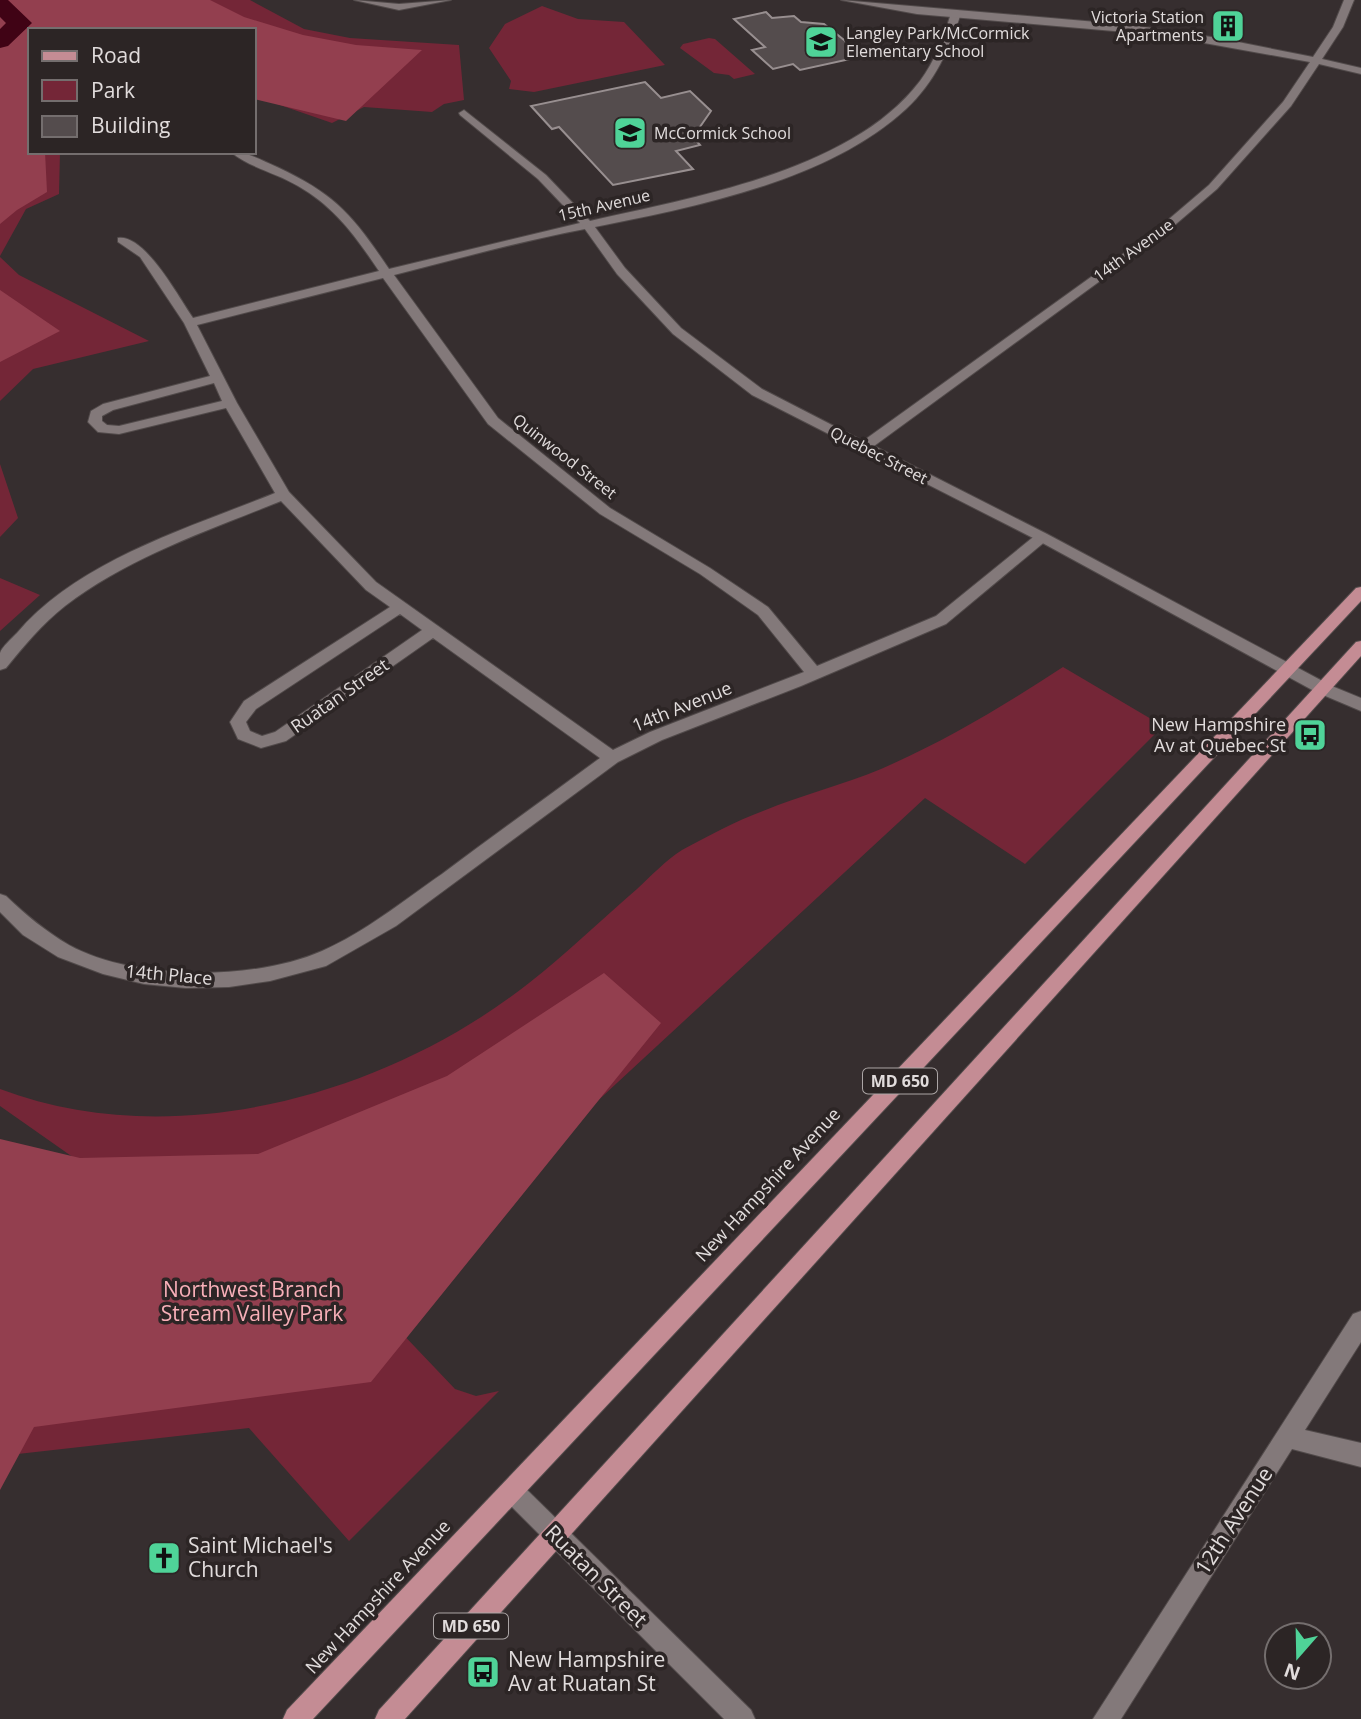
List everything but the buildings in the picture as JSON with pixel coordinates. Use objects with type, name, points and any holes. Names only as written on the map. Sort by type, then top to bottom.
[{"type":"main road","name":"New Hampshire Avenue","points":[[296,1719],[1361,592]]},
{"type":"main road","name":"MD 650","points":[[388,1719],[1361,646]]},
{"type":"street","points":[[359,0],[399,7],[446,0]]},
{"type":"street","points":[[846,0],[1077,24],[1361,71]]},
{"type":"street","name":"14th Avenue","points":[[863,447],[1177,218],[1213,187],[1257,141],[1315,65],[1342,19],[1349,0]]},
{"type":"street","name":"15th Avenue","points":[[190,323],[675,205],[792,171],[837,150],[887,120],[919,89],[942,57],[956,13]]},
{"type":"street","points":[[1315,65],[1361,81]]},
{"type":"street","name":"Quebec Street","points":[[464,113],[542,177],[588,225],[621,271],[677,331],[757,392],[1042,537],[1289,671],[1361,705]]},
{"type":"street","name":"Quinwood Street","points":[[241,154],[287,174],[331,203],[352,223],[437,347],[493,421],[605,510],[705,571],[763,611],[814,674]]},
{"type":"street","points":[[122,240],[144,255],[190,323],[230,402],[283,495],[371,586],[612,758]]},
{"type":"street","points":[[218,378],[108,407],[96,414],[95,422],[103,429],[119,429],[230,402]]},
{"type":"street","points":[[0,664],[39,620],[116,564],[283,495]]},
{"type":"street","name":"14th Avenue","points":[[353,944],[401,914],[612,758],[666,732],[814,674],[941,620],[1042,537]]},
{"type":"street","name":"Ruatan Street","points":[[399,608],[250,705],[238,722],[244,735],[261,741],[280,737],[432,631]]},
{"type":"street","name":"14th Place","points":[[0,901],[28,930],[49,944],[116,970],[150,976],[208,980],[254,977],[311,963],[353,944]]},
{"type":"street","name":"12th Avenue","points":[[1106,1719],[1361,1322]]},
{"type":"street","points":[[1289,1437],[1361,1455]]},
{"type":"street","name":"Ruatan Street","points":[[512,1491],[742,1719]]},
{"type":"green space","points":[[0,0],[250,0],[304,29],[350,38],[459,45],[464,100],[444,104],[432,112],[364,107],[332,123],[256,97],[256,28],[28,28],[28,154],[60,154],[59,194],[26,209],[0,256]]},
{"type":"green space","points":[[0,0],[210,0],[244,17],[303,35],[356,45],[422,50],[346,121],[256,99],[256,28],[28,28],[28,154],[45,154],[47,192],[0,224]]},
{"type":"green space","points":[[542,6],[578,19],[624,22],[665,65],[534,92],[509,89],[511,81],[489,48],[505,24]]},
{"type":"green space","points":[[715,39],[755,74],[734,79],[729,75],[714,73],[680,48],[683,44]]},
{"type":"green space","points":[[0,257],[19,275],[149,341],[33,369],[0,401]]},
{"type":"green space","points":[[0,290],[60,331],[0,362]]},
{"type":"green space","points":[[0,464],[18,518],[0,537]]},
{"type":"green space","points":[[0,578],[40,595],[0,631]]},
{"type":"green space","name":"Northwest Branch Stream Valley Park","points":[[1063,667],[1163,726],[1025,864],[925,798],[376,1306],[455,1389],[476,1396],[499,1391],[349,1541],[249,1428],[0,1456],[161,1219],[0,1106],[0,1089],[67,1108],[136,1116],[206,1114],[276,1103],[345,1083],[411,1056],[473,1022],[543,972],[664,863],[682,850],[753,815],[867,775],[905,758],[974,722]]},
{"type":"green space","points":[[604,973],[661,1023],[371,1382],[34,1427],[0,1490],[0,1139],[80,1158],[258,1154],[447,1076]]},
{"type":"waterway","points":[[0,5],[20,23],[0,41]]},
{"type":"place","name":"Victoria Station Apartments","points":[[1228,26]]},
{"type":"place","name":"Langley Park/McCormick Elementary School","points":[[821,42]]},
{"type":"place","name":"McCormick School","points":[[630,133]]},
{"type":"place","name":"New Hampshire Av at Quebec St","points":[[1310,735]]},
{"type":"place","name":"Saint Michael's Church","points":[[164,1558]]},
{"type":"place","name":"New Hampshire Av at Ruatan St","points":[[483,1672]]}]
